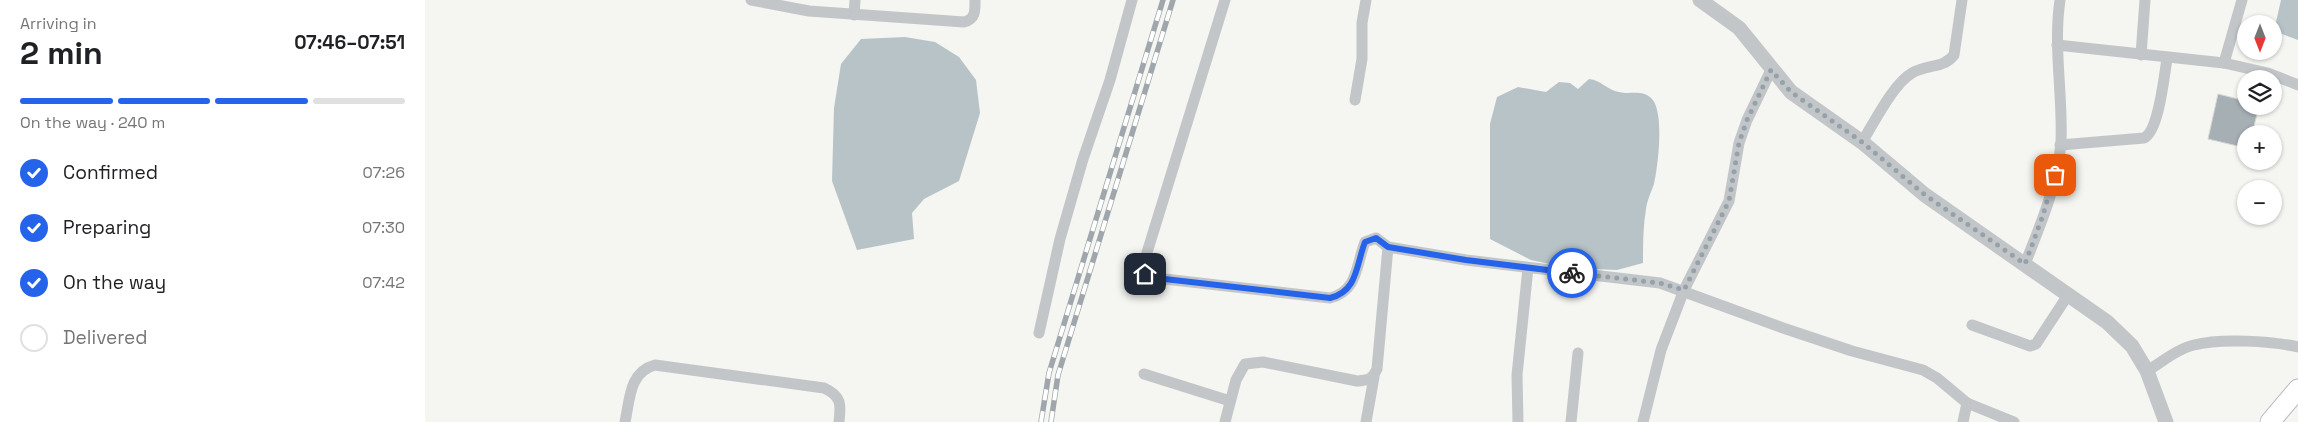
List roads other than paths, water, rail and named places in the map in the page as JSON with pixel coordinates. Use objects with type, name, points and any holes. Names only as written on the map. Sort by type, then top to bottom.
[{"type":"main road","points":[[2270,422],[2298,389]]},
{"type":"street","points":[[751,0],[810,6],[855,15],[964,22],[972,18],[975,0]]},
{"type":"street","points":[[855,0],[855,15]]},
{"type":"street","points":[[1039,333],[1060,239],[1083,160],[1110,80],[1132,0]]},
{"type":"street","points":[[1225,0],[1145,259],[1143,269],[1145,274],[1156,278],[1330,298],[1340,296],[1348,290],[1354,280],[1365,242],[1376,238],[1388,247],[1528,268],[1660,283],[1852,351],[1923,370],[1937,378],[1967,403],[2014,422]]},
{"type":"street","points":[[1355,100],[1362,59],[1362,23],[1366,0]]},
{"type":"street","points":[[1700,0],[1739,28],[1771,70],[1791,92],[1862,142],[1925,195],[2107,322],[2132,346],[2147,371],[2165,422]]},
{"type":"street","points":[[1862,142],[1905,78],[1924,67],[1940,66],[1949,61],[1954,55],[1962,0]]},
{"type":"street","points":[[2025,264],[2052,190],[2060,145],[2057,45],[2060,0]]},
{"type":"street","points":[[2141,55],[2145,0]]},
{"type":"street","points":[[2224,63],[2243,0]]},
{"type":"street","points":[[2057,45],[2224,63],[2267,73],[2298,85]]},
{"type":"street","points":[[2060,145],[2149,136],[2154,125],[2167,58]]},
{"type":"street","points":[[1643,422],[1661,350],[1684,290],[1729,201],[1739,143],[1747,120],[1771,70]]},
{"type":"street","points":[[1365,422],[1377,369],[1388,247]]},
{"type":"street","points":[[1518,422],[1518,367],[1528,268]]},
{"type":"street","points":[[1972,325],[2030,346],[2036,344],[2068,295]]},
{"type":"street","points":[[2147,371],[2173,354],[2193,345],[2218,341],[2298,347]]},
{"type":"street","points":[[1571,422],[1578,354]]},
{"type":"street","points":[[1225,422],[1240,371],[1245,364],[1254,362],[1357,381],[1368,380],[1374,377]]},
{"type":"street","points":[[625,422],[633,384],[639,373],[655,365],[825,388],[834,392],[841,402],[839,422]]},
{"type":"street","points":[[1145,374],[1231,402]]},
{"type":"street","points":[[1963,422],[1967,403]]},
{"type":"railway","points":[[1041,422],[1049,373],[1163,0]]},
{"type":"railway","points":[[1051,422],[1058,375],[1173,0]]}]
